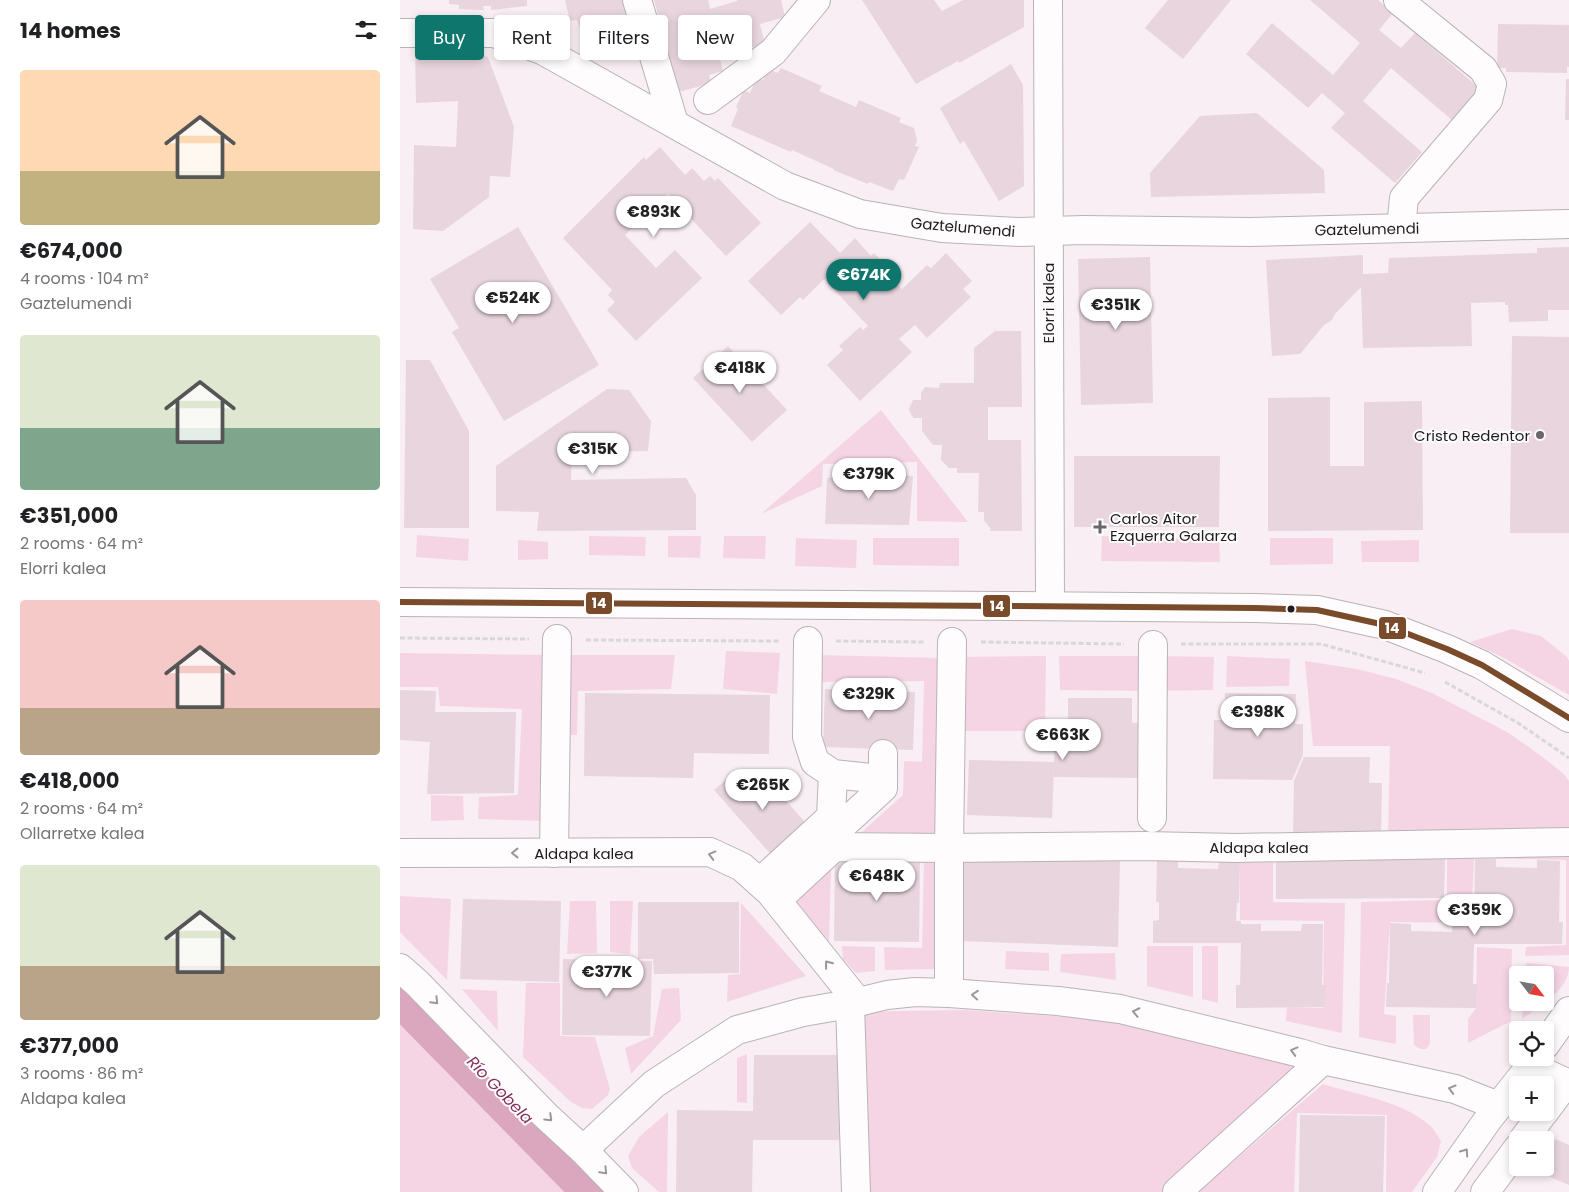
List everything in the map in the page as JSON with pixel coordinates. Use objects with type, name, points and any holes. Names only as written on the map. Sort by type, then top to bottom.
[{"type":"street","points":[[637,0],[674,123]]},
{"type":"street","points":[[708,100],[774,52],[814,0]]},
{"type":"street","name":"Elorri kalea","points":[[1048,0],[1050,606]]},
{"type":"street","points":[[1398,0],[1483,69],[1492,84],[1488,100],[1404,198],[1401,228]]},
{"type":"street","name":"Gaztelumendi","points":[[400,33],[494,33],[542,50],[785,186],[860,214],[942,228],[1020,232],[1249,232],[1569,224]]},
{"type":"street","points":[[400,602],[1050,606],[1317,610],[1385,626],[1447,649],[1482,665],[1569,718]]},
{"type":"street","points":[[554,853],[557,639]]},
{"type":"street","points":[[808,641],[807,737],[814,762],[833,774],[871,778]]},
{"type":"street","points":[[948,994],[952,642]]},
{"type":"street","points":[[1152,818],[1153,645]]},
{"type":"street","points":[[769,891],[884,788],[883,754]]},
{"type":"street","points":[[769,891],[831,817],[833,774]]},
{"type":"street","name":"Aldapa kalea","points":[[769,891],[834,847],[1146,846],[1236,848],[1569,842]]},
{"type":"street","name":"Aldapa kalea","points":[[400,853],[710,852],[742,867],[769,891],[854,1003]]},
{"type":"street","points":[[400,968],[624,1192]]},
{"type":"street","points":[[583,1150],[654,1084],[736,1030],[803,1012],[887,995],[915,992],[1058,1001],[1120,1009],[1324,1060],[1455,1090],[1498,1106]]},
{"type":"street","points":[[854,1003],[856,1192]]},
{"type":"street","points":[[1554,1032],[1569,1011]]},
{"type":"street","points":[[1177,1192],[1324,1060]]},
{"type":"street","points":[[1437,1192],[1498,1106],[1529,1066]]},
{"type":"street","points":[[1548,1066],[1567,1084],[1554,1100]]},
{"type":"street","points":[[1485,1192],[1509,1160]]},
{"type":"path","points":[[400,638],[1153,645],[1321,644],[1434,676]]},
{"type":"path","points":[[1443,680],[1518,723],[1569,758]]},
{"type":"shaded area","points":[[881,410],[968,522],[917,521],[917,462],[823,464],[822,486],[761,514]]},
{"type":"shaded area","points":[[417,535],[469,539],[468,561],[416,557]]},
{"type":"shaded area","points":[[589,536],[646,537],[645,556],[589,555]]},
{"type":"shaded area","points":[[668,536],[701,536],[700,558],[668,557]]},
{"type":"shaded area","points":[[724,536],[766,536],[765,559],[723,558]]},
{"type":"shaded area","points":[[1102,536],[1219,540],[1220,562],[1101,561]]},
{"type":"shaded area","points":[[796,538],[857,540],[856,568],[795,566]]},
{"type":"shaded area","points":[[873,538],[959,538],[959,566],[873,565]]},
{"type":"shaded area","points":[[1270,538],[1333,538],[1333,564],[1270,565]]},
{"type":"shaded area","points":[[518,540],[548,542],[548,559],[518,560]]},
{"type":"shaded area","points":[[1419,540],[1419,562],[1362,562],[1361,541]]},
{"type":"shaded area","points":[[1512,629],[1541,636],[1567,657],[1569,661],[1569,695],[1504,658],[1470,642]]},
{"type":"shaded area","points":[[726,651],[780,653],[777,694],[723,689]]},
{"type":"shaded area","points":[[400,653],[548,655],[546,821],[478,819],[479,797],[518,795],[522,709],[440,706],[438,687],[400,687]]},
{"type":"shaded area","points":[[563,655],[675,655],[671,689],[578,691],[577,735],[559,735]]},
{"type":"shaded area","points":[[817,655],[942,658],[938,834],[862,832],[903,795],[904,761],[922,762],[924,681],[819,682]]},
{"type":"shaded area","points":[[1046,656],[1045,731],[961,731],[960,657]]},
{"type":"shaded area","points":[[1059,656],[1145,656],[1145,691],[1060,690]]},
{"type":"shaded area","points":[[1157,656],[1214,657],[1213,690],[1157,691]]},
{"type":"shaded area","points":[[1227,656],[1290,659],[1289,686],[1226,687]]},
{"type":"shaded area","points":[[1305,661],[1357,669],[1396,679],[1432,693],[1507,732],[1540,755],[1564,774],[1569,781],[1569,829],[1388,836],[1390,746],[1313,746]]},
{"type":"shaded area","points":[[431,795],[463,796],[464,820],[431,821]]},
{"type":"shaded area","points":[[1569,849],[1569,955],[1525,956],[1526,947],[1566,945],[1566,860],[1474,858],[1471,923],[1390,922],[1384,1014],[1396,1016],[1396,1044],[1359,1037],[1361,902],[1447,900],[1447,857]]},
{"type":"shaded area","points":[[924,859],[939,860],[934,969],[885,970],[884,947],[922,948]]},
{"type":"shaded area","points":[[1240,860],[1273,860],[1273,902],[1345,903],[1342,1033],[1286,1021],[1287,1007],[1323,1008],[1324,921],[1240,920]]},
{"type":"shaded area","points":[[831,867],[829,941],[791,902]]},
{"type":"shaded area","points":[[400,896],[451,899],[447,980],[400,932]]},
{"type":"shaded area","points":[[570,901],[596,901],[597,953],[567,954]]},
{"type":"shaded area","points":[[610,901],[633,901],[630,954],[610,952]]},
{"type":"shaded area","points":[[741,903],[806,976],[727,1002],[728,975],[740,974]]},
{"type":"shaded area","points":[[842,946],[875,947],[875,971],[856,973],[843,959]]},
{"type":"shaded area","points":[[1147,946],[1193,946],[1193,997],[1147,986]]},
{"type":"shaded area","points":[[1202,946],[1218,946],[1218,1003],[1202,999]]},
{"type":"shaded area","points":[[1477,947],[1512,949],[1512,966],[1509,966],[1509,1011],[1511,1011],[1511,1021],[1468,1043],[1468,1019],[1476,1008]]},
{"type":"shaded area","points":[[1006,951],[1049,953],[1049,971],[1005,969]]},
{"type":"shaded area","points":[[1115,953],[1116,980],[1060,972],[1061,954]]},
{"type":"shaded area","points":[[1526,963],[1569,967],[1564,983],[1554,995],[1554,966],[1526,966]]},
{"type":"shaded area","points":[[526,983],[560,983],[560,1036],[595,1037],[610,1089],[608,1095],[592,1109],[582,1108],[571,1102],[523,1057]]},
{"type":"shaded area","points":[[400,988],[601,1192],[400,1192]]},
{"type":"shaded area","points":[[679,988],[681,1020],[631,1074],[625,1048],[653,1036],[662,989]]},
{"type":"shaded area","points":[[462,989],[497,991],[498,1031]]},
{"type":"shaded area","points":[[965,1010],[1129,1021],[1320,1069],[1179,1192],[848,1192],[843,1012]]},
{"type":"shaded area","points":[[1522,1011],[1534,1011],[1522,1019]]},
{"type":"shaded area","points":[[1413,1015],[1430,1015],[1430,1044],[1426,1049],[1420,1049],[1414,1045]]},
{"type":"shaded area","points":[[747,1054],[747,1103],[737,1102],[737,1058]]},
{"type":"shaded area","points":[[1323,1084],[1390,1103],[1416,1115],[1433,1129],[1441,1141],[1437,1157],[1412,1192],[1386,1192],[1387,1115],[1297,1113],[1294,1192],[1198,1192]]},
{"type":"shaded area","points":[[668,1112],[667,1192],[659,1192],[632,1168],[628,1156],[639,1137]]},
{"type":"building","points":[[449,0],[527,0],[527,6],[491,10],[491,6],[483,6],[484,10],[459,9],[459,5],[449,4]]},
{"type":"building","points":[[565,0],[622,0],[626,15],[580,15],[580,28],[577,20],[570,21]]},
{"type":"building","points":[[654,0],[708,0],[710,9],[737,0],[781,0],[785,17],[760,24],[765,44],[752,47],[752,15],[678,15],[678,60],[720,60],[723,71],[709,75],[711,83],[679,92],[668,52],[668,15],[658,15]]},
{"type":"building","points":[[862,0],[934,0],[942,11],[963,0],[1024,0],[1024,27],[916,84]]},
{"type":"building","points":[[1168,0],[1231,0],[1183,59],[1145,28]]},
{"type":"building","points":[[1310,0],[1378,0],[1393,13],[1379,30],[1401,48],[1415,33],[1479,88],[1452,120],[1391,68],[1363,101],[1422,152],[1395,183],[1331,128],[1345,113],[1322,93],[1308,108],[1246,54],[1272,23],[1333,75],[1360,43]]},
{"type":"building","points":[[1498,24],[1569,25],[1569,67],[1567,67],[1567,73],[1506,72],[1506,68],[1497,68]]},
{"type":"building","points":[[484,56],[488,57],[514,127],[510,177],[490,176],[489,197],[443,231],[413,229],[414,145],[456,147],[458,101],[416,103],[415,60],[484,60]]},
{"type":"building","points":[[1011,64],[1023,85],[1024,186],[999,201],[964,141],[960,144],[940,108]]},
{"type":"building","points":[[781,68],[822,86],[819,91],[856,107],[859,100],[901,118],[899,122],[914,128],[917,140],[915,146],[919,147],[904,180],[899,179],[893,191],[869,182],[868,184],[833,170],[792,150],[791,152],[731,126],[738,109],[736,107],[744,90],[750,93],[757,77],[763,80],[768,69],[778,73]]},
{"type":"building","points":[[1566,79],[1569,79],[1569,120],[1565,120]]},
{"type":"building","points":[[1257,113],[1324,170],[1325,193],[1151,197],[1150,173],[1200,116]]},
{"type":"building","points":[[660,147],[685,175],[692,168],[704,181],[710,176],[715,181],[718,178],[761,223],[726,256],[668,194],[625,235],[656,268],[675,250],[702,278],[636,341],[607,310],[615,302],[608,295],[612,290],[563,238],[644,157],[646,160]]},
{"type":"building","points":[[810,222],[840,253],[855,238],[871,256],[874,253],[894,274],[891,278],[902,289],[927,265],[931,268],[946,253],[972,281],[963,289],[971,297],[927,338],[915,325],[899,339],[912,352],[860,401],[827,365],[843,350],[839,346],[860,327],[863,330],[868,326],[824,279],[803,300],[800,297],[781,315],[748,281]]},
{"type":"building","points":[[518,227],[599,365],[504,421],[452,332],[459,328],[430,279]]},
{"type":"building","points":[[1569,247],[1569,310],[1548,310],[1548,321],[1509,322],[1508,305],[1505,305],[1505,302],[1471,303],[1472,346],[1363,348],[1361,287],[1335,314],[1332,320],[1324,325],[1300,354],[1272,356],[1266,260],[1363,255],[1363,274],[1388,273],[1389,258],[1537,253],[1537,248]]},
{"type":"building","points":[[1150,257],[1153,403],[1081,405],[1078,259]]},
{"type":"building","points":[[995,331],[1021,331],[1022,407],[988,407],[988,440],[1021,440],[1022,531],[990,531],[991,529],[984,520],[984,512],[978,512],[979,473],[957,473],[957,468],[949,468],[941,460],[942,445],[933,445],[922,431],[922,418],[914,418],[909,409],[913,400],[921,400],[921,393],[925,387],[939,388],[940,383],[974,383],[974,348]]},
{"type":"building","name":"Cristo Redentor","points":[[1512,336],[1569,337],[1569,533],[1510,533]]},
{"type":"building","points":[[728,346],[787,410],[752,442],[693,378]]},
{"type":"building","points":[[406,360],[430,360],[469,431],[469,528],[404,528]]},
{"type":"building","points":[[607,389],[629,390],[651,421],[648,451],[572,452],[571,480],[686,478],[696,495],[696,530],[537,531],[539,512],[496,511],[496,466]]},
{"type":"building","points":[[1330,397],[1330,466],[1364,466],[1364,402],[1422,401],[1423,530],[1268,531],[1268,398]]},
{"type":"building","points":[[1074,456],[1220,456],[1219,527],[1074,527]]},
{"type":"building","points":[[863,475],[864,480],[874,479],[874,475],[913,476],[909,525],[825,524],[827,478]]},
{"type":"building","points":[[825,689],[915,692],[913,750],[823,747]]},
{"type":"building","points":[[400,690],[436,691],[435,712],[516,712],[514,793],[427,794],[430,742],[400,740]]},
{"type":"building","points":[[585,693],[770,695],[769,754],[694,753],[693,778],[584,776]]},
{"type":"building","points":[[1225,693],[1296,694],[1295,724],[1303,724],[1303,755],[1292,780],[1213,779],[1214,720],[1224,720]]},
{"type":"building","points":[[1068,698],[1132,698],[1132,723],[1146,722],[1145,778],[1054,777],[1054,768],[1052,818],[967,815],[969,760],[1054,762],[1055,723],[1068,723]]},
{"type":"building","points":[[1304,757],[1370,757],[1369,783],[1382,783],[1381,836],[1293,835],[1294,781]]},
{"type":"building","points":[[757,768],[811,829],[776,860],[714,790],[738,769],[746,778]]},
{"type":"building","points":[[835,857],[857,858],[857,866],[900,867],[900,860],[920,860],[919,942],[834,941]]},
{"type":"building","points":[[1120,859],[1118,947],[962,941],[962,862]]},
{"type":"building","points":[[1276,859],[1445,859],[1444,898],[1276,899]]},
{"type":"building","points":[[1475,859],[1496,859],[1496,867],[1537,868],[1537,860],[1560,861],[1559,922],[1563,922],[1562,944],[1474,944],[1473,984],[1477,984],[1476,1008],[1386,1007],[1387,983],[1389,983],[1390,923],[1411,924],[1411,931],[1452,932],[1452,924],[1474,924]]},
{"type":"building","points":[[1157,861],[1178,861],[1178,868],[1218,869],[1219,861],[1240,861],[1239,903],[1237,903],[1236,921],[1241,921],[1241,924],[1261,924],[1261,931],[1301,931],[1302,924],[1323,924],[1322,985],[1326,985],[1325,1007],[1236,1008],[1236,985],[1240,985],[1241,943],[1153,943],[1153,921],[1159,920],[1159,902],[1156,902]]},
{"type":"building","points":[[463,899],[561,901],[559,982],[460,979]]},
{"type":"building","points":[[638,902],[739,902],[739,973],[654,974],[653,959],[638,959]]},
{"type":"building","points":[[563,959],[652,961],[650,1036],[562,1035]]},
{"type":"building","points":[[754,1055],[839,1055],[839,1140],[753,1140],[752,1192],[676,1192],[677,1110],[753,1111]]},
{"type":"building","points":[[1300,1115],[1385,1116],[1383,1192],[1299,1192]]},
{"type":"building","points":[[1555,1139],[1569,1145],[1569,1185],[1548,1176],[1554,1176]]},
{"type":"waterway","name":"Río Gobela","points":[[400,988],[600,1192]]},
{"type":"transit line","name":"14","points":[[400,602],[1317,610],[1385,625],[1447,649],[1482,665],[1569,718]]},
{"type":"place","name":"Cristo Redentor","points":[[1540,435]]},
{"type":"place","name":"Carlos Aitor Ezquerra Galarza","points":[[1100,527]]}]
